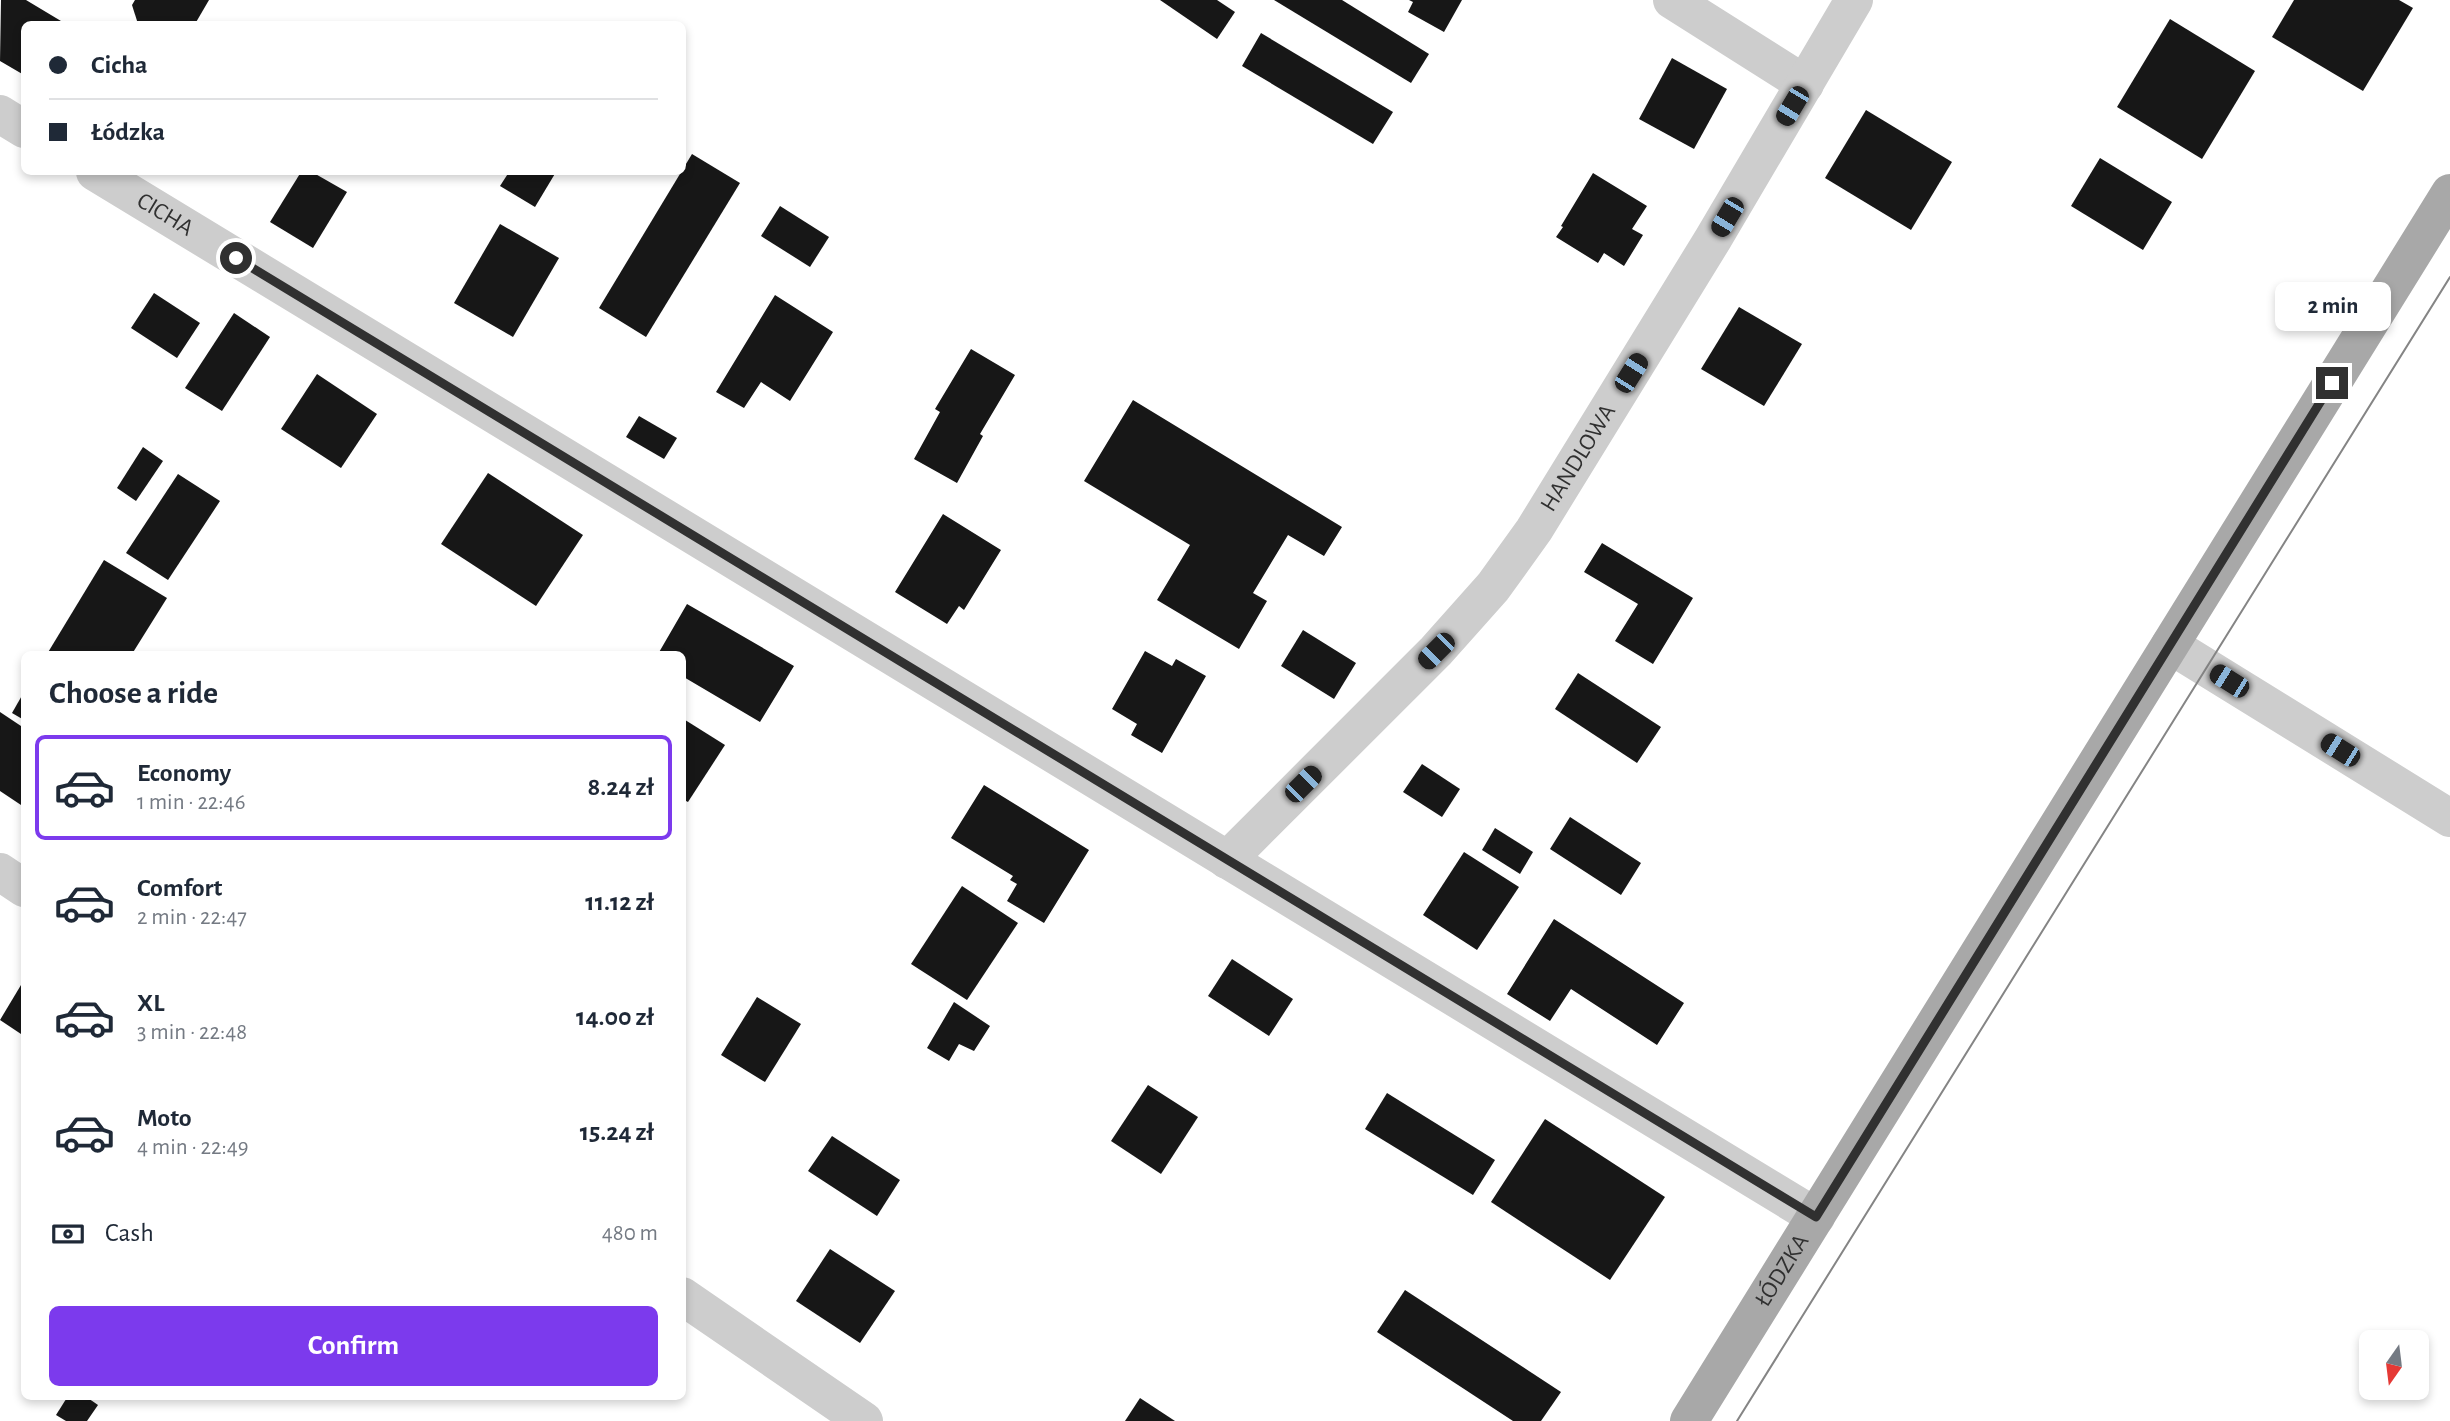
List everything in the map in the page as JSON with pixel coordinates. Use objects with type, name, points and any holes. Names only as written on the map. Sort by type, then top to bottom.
[{"type":"main road","name":"ŁÓDZKA","points":[[1689,1421],[2450,193]]},
{"type":"street","points":[[1672,0],[1805,84]]},
{"type":"street","name":"HANDLOWA","points":[[1227,860],[1436,651],[1493,587],[1534,530],[1713,239],[1854,0]]},
{"type":"street","points":[[0,114],[21,127]]},
{"type":"street","name":"CICHA","points":[[100,175],[1816,1217]]},
{"type":"street","points":[[2170,645],[2450,818]]},
{"type":"street","points":[[0,872],[21,886]]},
{"type":"street","points":[[686,1299],[864,1421]]},
{"type":"building","points":[[1,0],[26,0],[61,21],[21,21],[21,73],[0,61]]},
{"type":"building","points":[[135,0],[209,0],[197,21],[137,21],[132,5]]},
{"type":"building","points":[[1160,0],[1217,0],[1235,12],[1217,39]]},
{"type":"building","points":[[1274,0],[1342,0],[1429,54],[1411,83]]},
{"type":"building","points":[[1409,0],[1462,0],[1444,32],[1408,12],[1413,2]]},
{"type":"building","points":[[2294,0],[2399,0],[2413,8],[2363,91],[2272,37]]},
{"type":"building","points":[[2170,19],[2255,71],[2202,159],[2117,107]]},
{"type":"building","points":[[1261,33],[1393,112],[1373,144],[1242,66]]},
{"type":"building","points":[[1672,58],[1727,89],[1694,149],[1639,119]]},
{"type":"building","points":[[1866,110],[1952,162],[1911,230],[1825,178]]},
{"type":"building","points":[[692,154],[740,183],[646,337],[599,308],[679,175],[686,175],[686,164]]},
{"type":"building","points":[[2100,158],[2172,202],[2143,250],[2071,206]]},
{"type":"building","points":[[1593,173],[1647,206],[1632,229],[1643,235],[1624,266],[1604,253],[1598,263],[1556,237]]},
{"type":"building","points":[[299,175],[317,175],[347,192],[313,248],[270,222]]},
{"type":"building","points":[[507,175],[554,175],[535,207],[500,186]]},
{"type":"building","points":[[780,206],[829,237],[810,267],[761,236]]},
{"type":"building","points":[[500,224],[559,258],[513,337],[454,303]]},
{"type":"building","points":[[154,293],[200,323],[177,358],[131,328]]},
{"type":"building","points":[[775,295],[833,332],[790,401],[761,382],[744,408],[716,392]]},
{"type":"building","points":[[1739,307],[1802,344],[1764,406],[1701,369]]},
{"type":"building","points":[[234,313],[270,337],[222,411],[185,388]]},
{"type":"building","points":[[971,349],[1015,375],[980,434],[983,436],[957,483],[914,459],[940,412],[935,409]]},
{"type":"building","points":[[317,374],[377,414],[341,468],[281,429]]},
{"type":"building","points":[[1133,400],[1342,527],[1324,556],[1288,535],[1253,593],[1267,601],[1239,649],[1157,600],[1190,545],[1084,481]]},
{"type":"building","points":[[639,416],[677,438],[664,459],[626,437]]},
{"type":"building","points":[[143,447],[163,461],[136,501],[117,488]]},
{"type":"building","points":[[488,473],[583,535],[536,606],[441,544]]},
{"type":"building","points":[[178,474],[220,501],[168,580],[126,553]]},
{"type":"building","points":[[943,514],[1001,550],[964,610],[959,606],[947,624],[895,592]]},
{"type":"building","points":[[1602,543],[1693,598],[1653,664],[1615,641],[1638,604],[1584,572]]},
{"type":"building","points":[[104,560],[167,598],[134,651],[49,651]]},
{"type":"building","points":[[687,604],[794,666],[760,722],[686,678],[686,651],[660,651]]},
{"type":"building","points":[[1303,630],[1356,663],[1334,699],[1281,666]]},
{"type":"building","points":[[1145,651],[1172,666],[1176,659],[1206,676],[1162,753],[1131,735],[1137,724],[1112,709]]},
{"type":"building","points":[[1578,673],[1661,727],[1637,763],[1555,709]]},
{"type":"building","points":[[21,697],[21,718],[12,713]]},
{"type":"building","points":[[0,712],[21,726],[21,805],[0,791]]},
{"type":"building","points":[[686,721],[725,745],[688,802],[686,801]]},
{"type":"building","points":[[1422,764],[1460,789],[1442,817],[1403,792]]},
{"type":"building","points":[[984,785],[1089,850],[1044,923],[1007,901],[1017,884],[1010,880],[1013,876],[951,838]]},
{"type":"building","points":[[1570,817],[1641,863],[1621,895],[1550,849]]},
{"type":"building","points":[[1495,828],[1533,852],[1520,874],[1482,850]]},
{"type":"building","points":[[1464,852],[1519,887],[1477,950],[1423,915]]},
{"type":"building","points":[[962,886],[1018,923],[967,1000],[911,964]]},
{"type":"building","points":[[1554,919],[1684,1003],[1657,1045],[1571,989],[1550,1021],[1507,994]]},
{"type":"building","points":[[1232,959],[1293,999],[1269,1036],[1208,996]]},
{"type":"building","points":[[21,985],[21,1034],[0,1020]]},
{"type":"building","points":[[757,997],[801,1024],[765,1082],[721,1055]]},
{"type":"building","points":[[954,1002],[990,1026],[974,1051],[959,1044],[949,1061],[927,1048]]},
{"type":"building","points":[[1148,1085],[1198,1117],[1161,1174],[1111,1141]]},
{"type":"building","points":[[1387,1093],[1495,1160],[1473,1195],[1365,1129]]},
{"type":"building","points":[[1545,1119],[1665,1197],[1610,1280],[1491,1202]]},
{"type":"building","points":[[832,1136],[900,1180],[877,1216],[808,1171]]},
{"type":"building","points":[[830,1249],[895,1291],[860,1343],[796,1301]]},
{"type":"building","points":[[1405,1290],[1561,1392],[1541,1421],[1513,1421],[1377,1332]]},
{"type":"building","points":[[1140,1398],[1175,1421],[1125,1421]]},
{"type":"building","points":[[65,1400],[91,1400],[98,1405],[87,1421],[66,1421],[56,1415]]},
{"type":"tram line","points":[[1737,1421],[2450,277]]},
{"type":"route","points":[[236,258],[1816,1217],[2332,383]]}]
